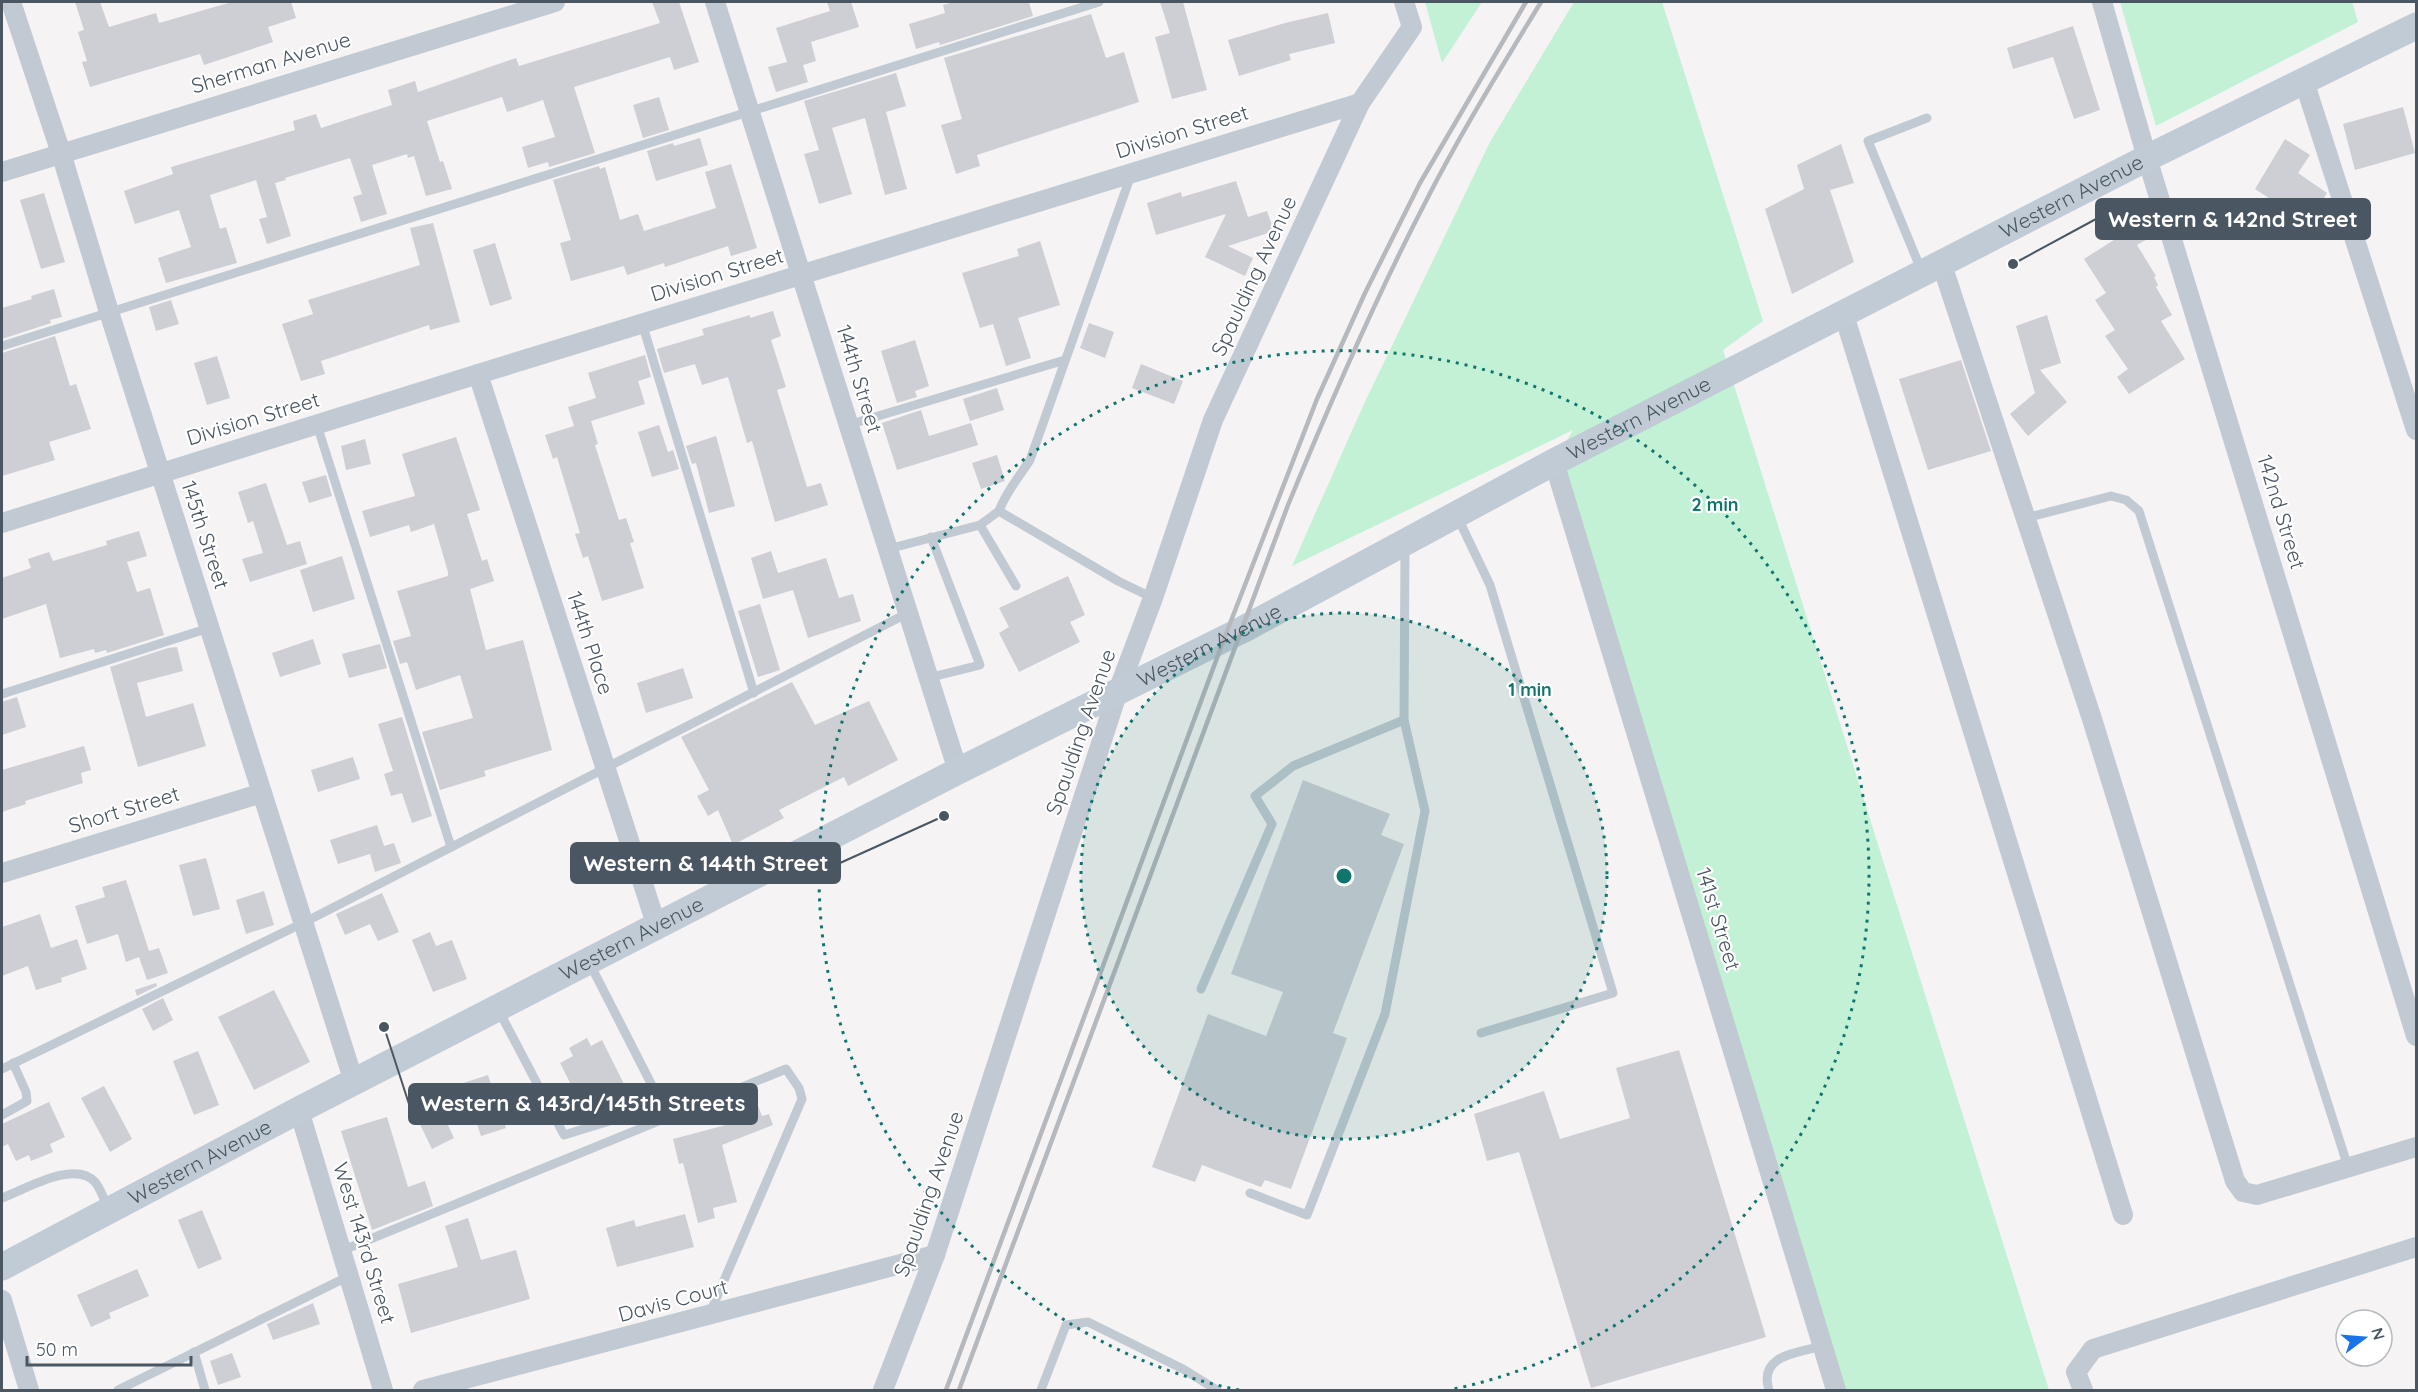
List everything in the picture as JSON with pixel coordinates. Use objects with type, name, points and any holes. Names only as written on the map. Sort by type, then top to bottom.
[{"type":"main road","name":"Western Avenue","points":[[4,1263],[958,771],[1242,630],[1554,462],[2147,158],[2416,26]]},
{"type":"street","name":"145th Street","points":[[11,2],[61,153],[109,312],[354,1082]]},
{"type":"street","name":"Sherman Avenue","points":[[2,172],[555,2]]},
{"type":"street","name":"144th Street","points":[[715,2],[958,771]]},
{"type":"street","points":[[1360,103],[1412,27],[1404,2]]},
{"type":"street","name":"142nd Street","points":[[2102,2],[2147,158],[2416,1036]]},
{"type":"street","points":[[2304,81],[2416,430]]},
{"type":"street","name":"Division Street","points":[[2,523],[642,323],[1360,103]]},
{"type":"street","name":"Spaulding Avenue","points":[[883,1390],[935,1255],[1118,691],[1153,598],[1214,420],[1360,103]]},
{"type":"street","points":[[1932,270],[2026,518],[2092,719],[2235,1181],[2243,1192],[2257,1195],[2416,1146]]},
{"type":"street","points":[[1844,315],[2123,1215]]},
{"type":"street","name":"144th Place","points":[[478,374],[657,927]]},
{"type":"street","name":"141st Street","points":[[1554,462],[1836,1390]]},
{"type":"street","name":"Short Street","points":[[2,873],[261,793]]},
{"type":"street","name":"West 143rd Street","points":[[299,1110],[383,1390]]},
{"type":"street","points":[[2083,1390],[2076,1372],[2093,1349],[2416,1247]]},
{"type":"street","name":"Davis Court","points":[[423,1390],[708,1317],[935,1255]]},
{"type":"street","points":[[2,1300],[29,1390]]},
{"type":"lane","points":[[2,346],[1100,2]]},
{"type":"lane","points":[[1927,118],[1868,141],[1932,270]]},
{"type":"lane","points":[[888,549],[980,525],[999,511],[1004,496],[1016,483],[1030,460],[1132,173]]},
{"type":"lane","points":[[642,323],[753,693]]},
{"type":"lane","points":[[848,425],[1065,360]]},
{"type":"lane","points":[[317,425],[451,847]]},
{"type":"lane","points":[[2026,518],[2111,496],[2126,500],[2139,511],[2348,1167]]},
{"type":"lane","points":[[999,511],[1118,581],[1153,598]]},
{"type":"lane","points":[[1456,514],[1490,585],[1613,993],[1481,1033]]},
{"type":"lane","points":[[980,525],[1017,586]]},
{"type":"lane","points":[[928,678],[980,665],[931,537]]},
{"type":"lane","points":[[1250,1193],[1307,1215],[1385,1014],[1425,811],[1404,720],[1405,541]]},
{"type":"lane","points":[[2,1069],[303,923],[908,613]]},
{"type":"lane","points":[[2,694],[209,628]]},
{"type":"lane","points":[[1201,989],[1272,824],[1256,796],[1293,766],[1404,720]]},
{"type":"lane","points":[[498,1009],[564,1135],[662,1105],[589,962]]},
{"type":"lane","points":[[2,1115],[27,1101],[26,1092],[13,1063]]},
{"type":"lane","points":[[341,1251],[786,1069],[799,1088],[801,1100],[708,1317]]},
{"type":"lane","points":[[2,1198],[48,1178],[67,1173],[83,1174],[95,1182],[109,1210]]},
{"type":"lane","points":[[118,1390],[349,1276]]},
{"type":"lane","points":[[1041,1390],[1066,1325],[1088,1322],[1183,1369],[1217,1390]]},
{"type":"lane","points":[[1769,1390],[1766,1382],[1768,1369],[1777,1359],[1822,1346]]},
{"type":"lane","points":[[194,1352],[205,1390]]},
{"type":"green space","points":[[1425,2],[1482,2],[1442,63]]},
{"type":"green space","points":[[1574,2],[1662,2],[1763,321],[1723,350],[2049,1390],[1836,1390],[1554,462],[1573,430],[1292,566],[1363,406],[1490,142]]},
{"type":"green space","points":[[2120,2],[2352,2],[2358,22],[2156,126]]},
{"type":"building","points":[[75,2],[100,2],[109,27],[156,13],[159,23],[232,2],[291,2],[296,18],[268,27],[273,42],[204,65],[200,54],[90,87],[82,62],[87,61],[78,32],[84,30]]},
{"type":"building","points":[[652,2],[679,2],[699,62],[674,70],[670,57],[574,87],[595,153],[549,167],[548,162],[528,168],[522,147],[555,137],[543,100],[507,112],[502,97],[427,121],[440,162],[443,161],[452,189],[426,196],[414,156],[408,158],[407,154],[372,165],[387,214],[361,222],[353,197],[362,194],[350,158],[275,183],[291,236],[267,244],[259,219],[267,217],[256,180],[210,195],[220,229],[226,227],[237,263],[166,283],[158,258],[191,247],[179,210],[135,224],[124,191],[173,174],[171,167],[295,130],[293,121],[316,114],[321,128],[392,105],[388,90],[415,81],[418,92],[516,58],[519,66],[660,23]]},
{"type":"building","points":[[827,2],[851,2],[859,27],[811,42],[816,61],[803,65],[808,82],[776,92],[768,67],[787,62],[776,28],[830,11]]},
{"type":"building","points":[[954,2],[1029,2],[1033,16],[940,45],[939,42],[916,49],[909,24],[945,13],[943,5]]},
{"type":"building","points":[[1160,2],[1183,2],[1207,90],[1172,99],[1155,37],[1170,33]]},
{"type":"building","points":[[1328,13],[1335,43],[1289,54],[1291,60],[1239,76],[1228,40]]},
{"type":"building","points":[[1091,14],[1106,58],[1124,52],[1139,102],[977,155],[980,166],[956,174],[941,125],[962,119],[944,58]]},
{"type":"building","points":[[2073,26],[2100,110],[2074,119],[2053,57],[2013,69],[2007,48]]},
{"type":"building","points":[[896,73],[906,106],[886,112],[907,189],[885,195],[865,118],[832,128],[852,194],[819,204],[804,154],[819,150],[804,101]]},
{"type":"building","points":[[659,97],[669,130],[643,138],[633,105]]},
{"type":"building","points":[[2403,107],[2415,153],[2355,170],[2343,124]]},
{"type":"building","points":[[700,138],[708,165],[656,181],[647,151]]},
{"type":"building","points":[[2285,139],[2310,155],[2298,173],[2327,193],[2308,224],[2255,189]]},
{"type":"building","points":[[1841,144],[1854,183],[1830,190],[1854,262],[1792,294],[1765,209],[1804,189],[1797,165]]},
{"type":"building","points":[[731,164],[757,248],[731,256],[728,246],[665,267],[664,263],[627,275],[624,266],[571,281],[560,243],[571,240],[553,180],[599,166],[600,169],[605,167],[620,220],[638,214],[644,231],[716,208],[705,172]]},
{"type":"building","points":[[1236,181],[1248,217],[1267,211],[1274,231],[1228,246],[1253,258],[1245,276],[1205,257],[1226,214],[1156,235],[1147,203],[1181,192],[1182,197]]},
{"type":"building","points":[[44,193],[65,262],[41,269],[20,200]]},
{"type":"building","points":[[2142,222],[2151,237],[2137,245],[2156,276],[2154,277],[2158,285],[2156,287],[2172,315],[2161,321],[2185,359],[2129,394],[2117,377],[2128,369],[2105,336],[2115,330],[2095,300],[2106,293],[2084,259]]},
{"type":"building","points":[[433,223],[460,322],[430,330],[429,325],[321,361],[325,374],[301,381],[282,324],[313,314],[308,300],[420,265],[410,228]]},
{"type":"building","points":[[1040,241],[1060,305],[1018,318],[1031,358],[1006,366],[993,324],[980,328],[962,273],[1019,256],[1017,249]]},
{"type":"building","points":[[495,243],[512,299],[490,306],[473,250]]},
{"type":"building","points":[[54,289],[62,317],[50,320],[51,323],[2,339],[2,308],[32,299],[31,296]]},
{"type":"building","points":[[171,300],[179,324],[156,331],[149,307]]},
{"type":"building","points":[[773,311],[781,336],[771,340],[786,387],[777,390],[807,487],[821,483],[828,505],[775,522],[752,441],[747,443],[728,377],[702,385],[695,364],[664,373],[657,349],[704,335],[702,329]]},
{"type":"building","points":[[2047,315],[2061,363],[2040,370],[2067,402],[2028,436],[2010,414],[2035,393],[2016,326]]},
{"type":"building","points":[[1089,323],[1114,332],[1105,358],[1080,348]]},
{"type":"building","points":[[55,336],[70,386],[76,384],[91,429],[49,442],[55,460],[2,476],[2,353]]},
{"type":"building","points":[[915,340],[929,386],[915,391],[917,397],[897,403],[881,351]]},
{"type":"building","points":[[645,355],[651,377],[638,381],[645,404],[591,421],[598,444],[595,445],[619,520],[626,518],[634,542],[630,543],[644,588],[602,601],[588,556],[583,558],[575,534],[580,533],[557,457],[553,459],[545,435],[574,426],[568,407],[596,398],[588,373]]},
{"type":"building","points":[[217,356],[230,398],[207,405],[194,363]]},
{"type":"building","points":[[1961,360],[1991,451],[1928,470],[1899,379]]},
{"type":"building","points":[[1141,364],[1183,381],[1174,404],[1132,388]]},
{"type":"building","points":[[997,388],[1004,410],[970,421],[963,399]]},
{"type":"building","points":[[921,410],[929,436],[971,423],[978,445],[897,470],[882,423]]},
{"type":"building","points":[[659,425],[668,452],[673,450],[679,469],[652,477],[638,432]]},
{"type":"building","points":[[716,436],[735,506],[709,513],[696,463],[692,464],[686,446]]},
{"type":"building","points":[[456,437],[480,510],[467,514],[482,561],[487,559],[494,581],[470,589],[486,650],[523,640],[552,750],[484,771],[486,776],[440,790],[422,732],[473,718],[460,675],[416,690],[407,662],[400,664],[393,641],[411,636],[397,591],[448,576],[448,572],[434,524],[411,532],[409,525],[370,537],[362,511],[415,496],[402,454]]},
{"type":"building","points":[[365,439],[371,464],[346,470],[341,446]]},
{"type":"building","points":[[997,455],[1005,481],[981,489],[972,463]]},
{"type":"building","points":[[326,475],[332,496],[309,503],[302,482]]},
{"type":"building","points":[[266,483],[287,545],[300,541],[307,564],[250,582],[242,559],[263,553],[253,521],[248,523],[238,492]]},
{"type":"building","points":[[139,531],[147,556],[127,562],[137,592],[150,588],[164,635],[107,653],[106,650],[95,653],[94,649],[60,658],[46,604],[2,619],[2,578],[31,568],[28,559],[49,552],[53,561],[107,545],[106,541]]},
{"type":"building","points":[[771,551],[778,573],[826,558],[839,598],[853,594],[861,621],[808,638],[793,590],[763,599],[751,558]]},
{"type":"building","points":[[342,556],[355,599],[313,612],[300,570]]},
{"type":"building","points":[[1068,576],[1085,615],[1070,622],[1080,642],[1019,672],[999,633],[1009,627],[999,608]]},
{"type":"building","points":[[760,604],[780,670],[758,677],[738,611]]},
{"type":"building","points":[[313,639],[321,664],[280,677],[272,653]]},
{"type":"building","points":[[380,644],[387,668],[349,678],[342,654]]},
{"type":"building","points":[[177,647],[183,671],[137,683],[146,717],[193,703],[206,746],[138,767],[110,667]]},
{"type":"building","points":[[683,668],[693,698],[646,713],[637,683]]},
{"type":"building","points":[[792,682],[815,725],[869,701],[898,760],[848,786],[844,777],[779,810],[784,818],[733,845],[718,810],[708,816],[697,796],[709,790],[681,737]]},
{"type":"building","points":[[17,697],[26,727],[2,735],[2,702]]},
{"type":"building","points":[[402,717],[432,816],[412,823],[402,793],[391,796],[384,774],[393,771],[378,724]]},
{"type":"building","points":[[84,746],[91,770],[81,773],[83,783],[25,801],[26,804],[2,812],[2,770]]},
{"type":"building","points":[[353,757],[360,779],[318,792],[311,770]]},
{"type":"building","points":[[1303,780],[1390,814],[1381,835],[1404,844],[1333,1033],[1347,1038],[1291,1189],[1265,1180],[1261,1187],[1202,1165],[1195,1182],[1152,1167],[1208,1014],[1266,1036],[1283,992],[1231,974]]},
{"type":"building","points":[[377,825],[384,846],[394,843],[401,863],[375,872],[370,854],[338,864],[330,840]]},
{"type":"building","points":[[206,858],[220,909],[193,916],[179,865]]},
{"type":"building","points":[[126,880],[149,951],[159,948],[168,973],[147,980],[139,957],[126,962],[118,934],[87,944],[75,906],[105,897],[102,887]]},
{"type":"building","points":[[264,891],[274,925],[246,934],[236,900]]},
{"type":"building","points":[[382,893],[399,932],[378,941],[370,924],[345,935],[336,914]]},
{"type":"building","points":[[40,914],[51,948],[77,939],[87,969],[61,978],[62,982],[36,990],[28,966],[2,976],[2,927]]},
{"type":"building","points":[[430,932],[436,946],[452,940],[467,979],[433,992],[412,940]]},
{"type":"building","points":[[156,983],[157,986],[137,996],[135,990]]},
{"type":"building","points":[[274,990],[310,1062],[254,1090],[218,1017]]},
{"type":"building","points":[[163,998],[173,1020],[153,1031],[142,1009]]},
{"type":"building","points":[[587,1038],[591,1046],[602,1040],[631,1098],[589,1120],[560,1063],[573,1056],[569,1048]]},
{"type":"building","points":[[1679,1050],[1766,1337],[1591,1388],[1519,1152],[1487,1161],[1474,1114],[1544,1091],[1560,1139],[1630,1118],[1616,1068]]},
{"type":"building","points":[[198,1051],[219,1105],[194,1115],[173,1061]]},
{"type":"building","points":[[488,1075],[506,1128],[481,1136],[463,1083]]},
{"type":"building","points":[[104,1086],[132,1139],[110,1152],[81,1098]]},
{"type":"building","points":[[752,1090],[762,1116],[769,1114],[773,1125],[722,1145],[737,1202],[713,1208],[715,1218],[698,1223],[683,1163],[679,1164],[673,1139],[726,1125],[722,1115],[741,1107],[736,1097]]},
{"type":"building","points":[[434,1095],[454,1138],[432,1149],[411,1106]]},
{"type":"building","points":[[49,1102],[65,1137],[50,1144],[53,1152],[31,1161],[29,1155],[16,1161],[8,1144],[2,1147],[2,1124]]},
{"type":"building","points":[[387,1117],[408,1187],[425,1181],[433,1206],[372,1230],[341,1131]]},
{"type":"building","points":[[202,1210],[222,1259],[198,1269],[178,1220]]},
{"type":"building","points":[[685,1214],[694,1247],[617,1267],[606,1228],[634,1220],[636,1227]]},
{"type":"building","points":[[468,1218],[481,1260],[516,1250],[530,1299],[411,1333],[398,1284],[458,1267],[445,1226]]},
{"type":"building","points":[[137,1269],[149,1296],[109,1313],[111,1318],[91,1327],[77,1295]]},
{"type":"building","points":[[313,1303],[320,1324],[273,1340],[267,1324]]},
{"type":"building","points":[[232,1353],[241,1377],[218,1385],[210,1361]]},
{"type":"railway","points":[[946,1390],[1224,639],[1317,399],[1365,293],[1420,183],[1526,2]]},
{"type":"railway","points":[[959,1390],[1288,505],[1336,390],[1438,177],[1541,2]]},
{"type":"place","name":"Western & 142nd Street","points":[[2013,264]]},
{"type":"place","name":"Western & 144th Street","points":[[944,816]]},
{"type":"place","name":"Western & 143rd/145th Streets","points":[[384,1027]]}]
